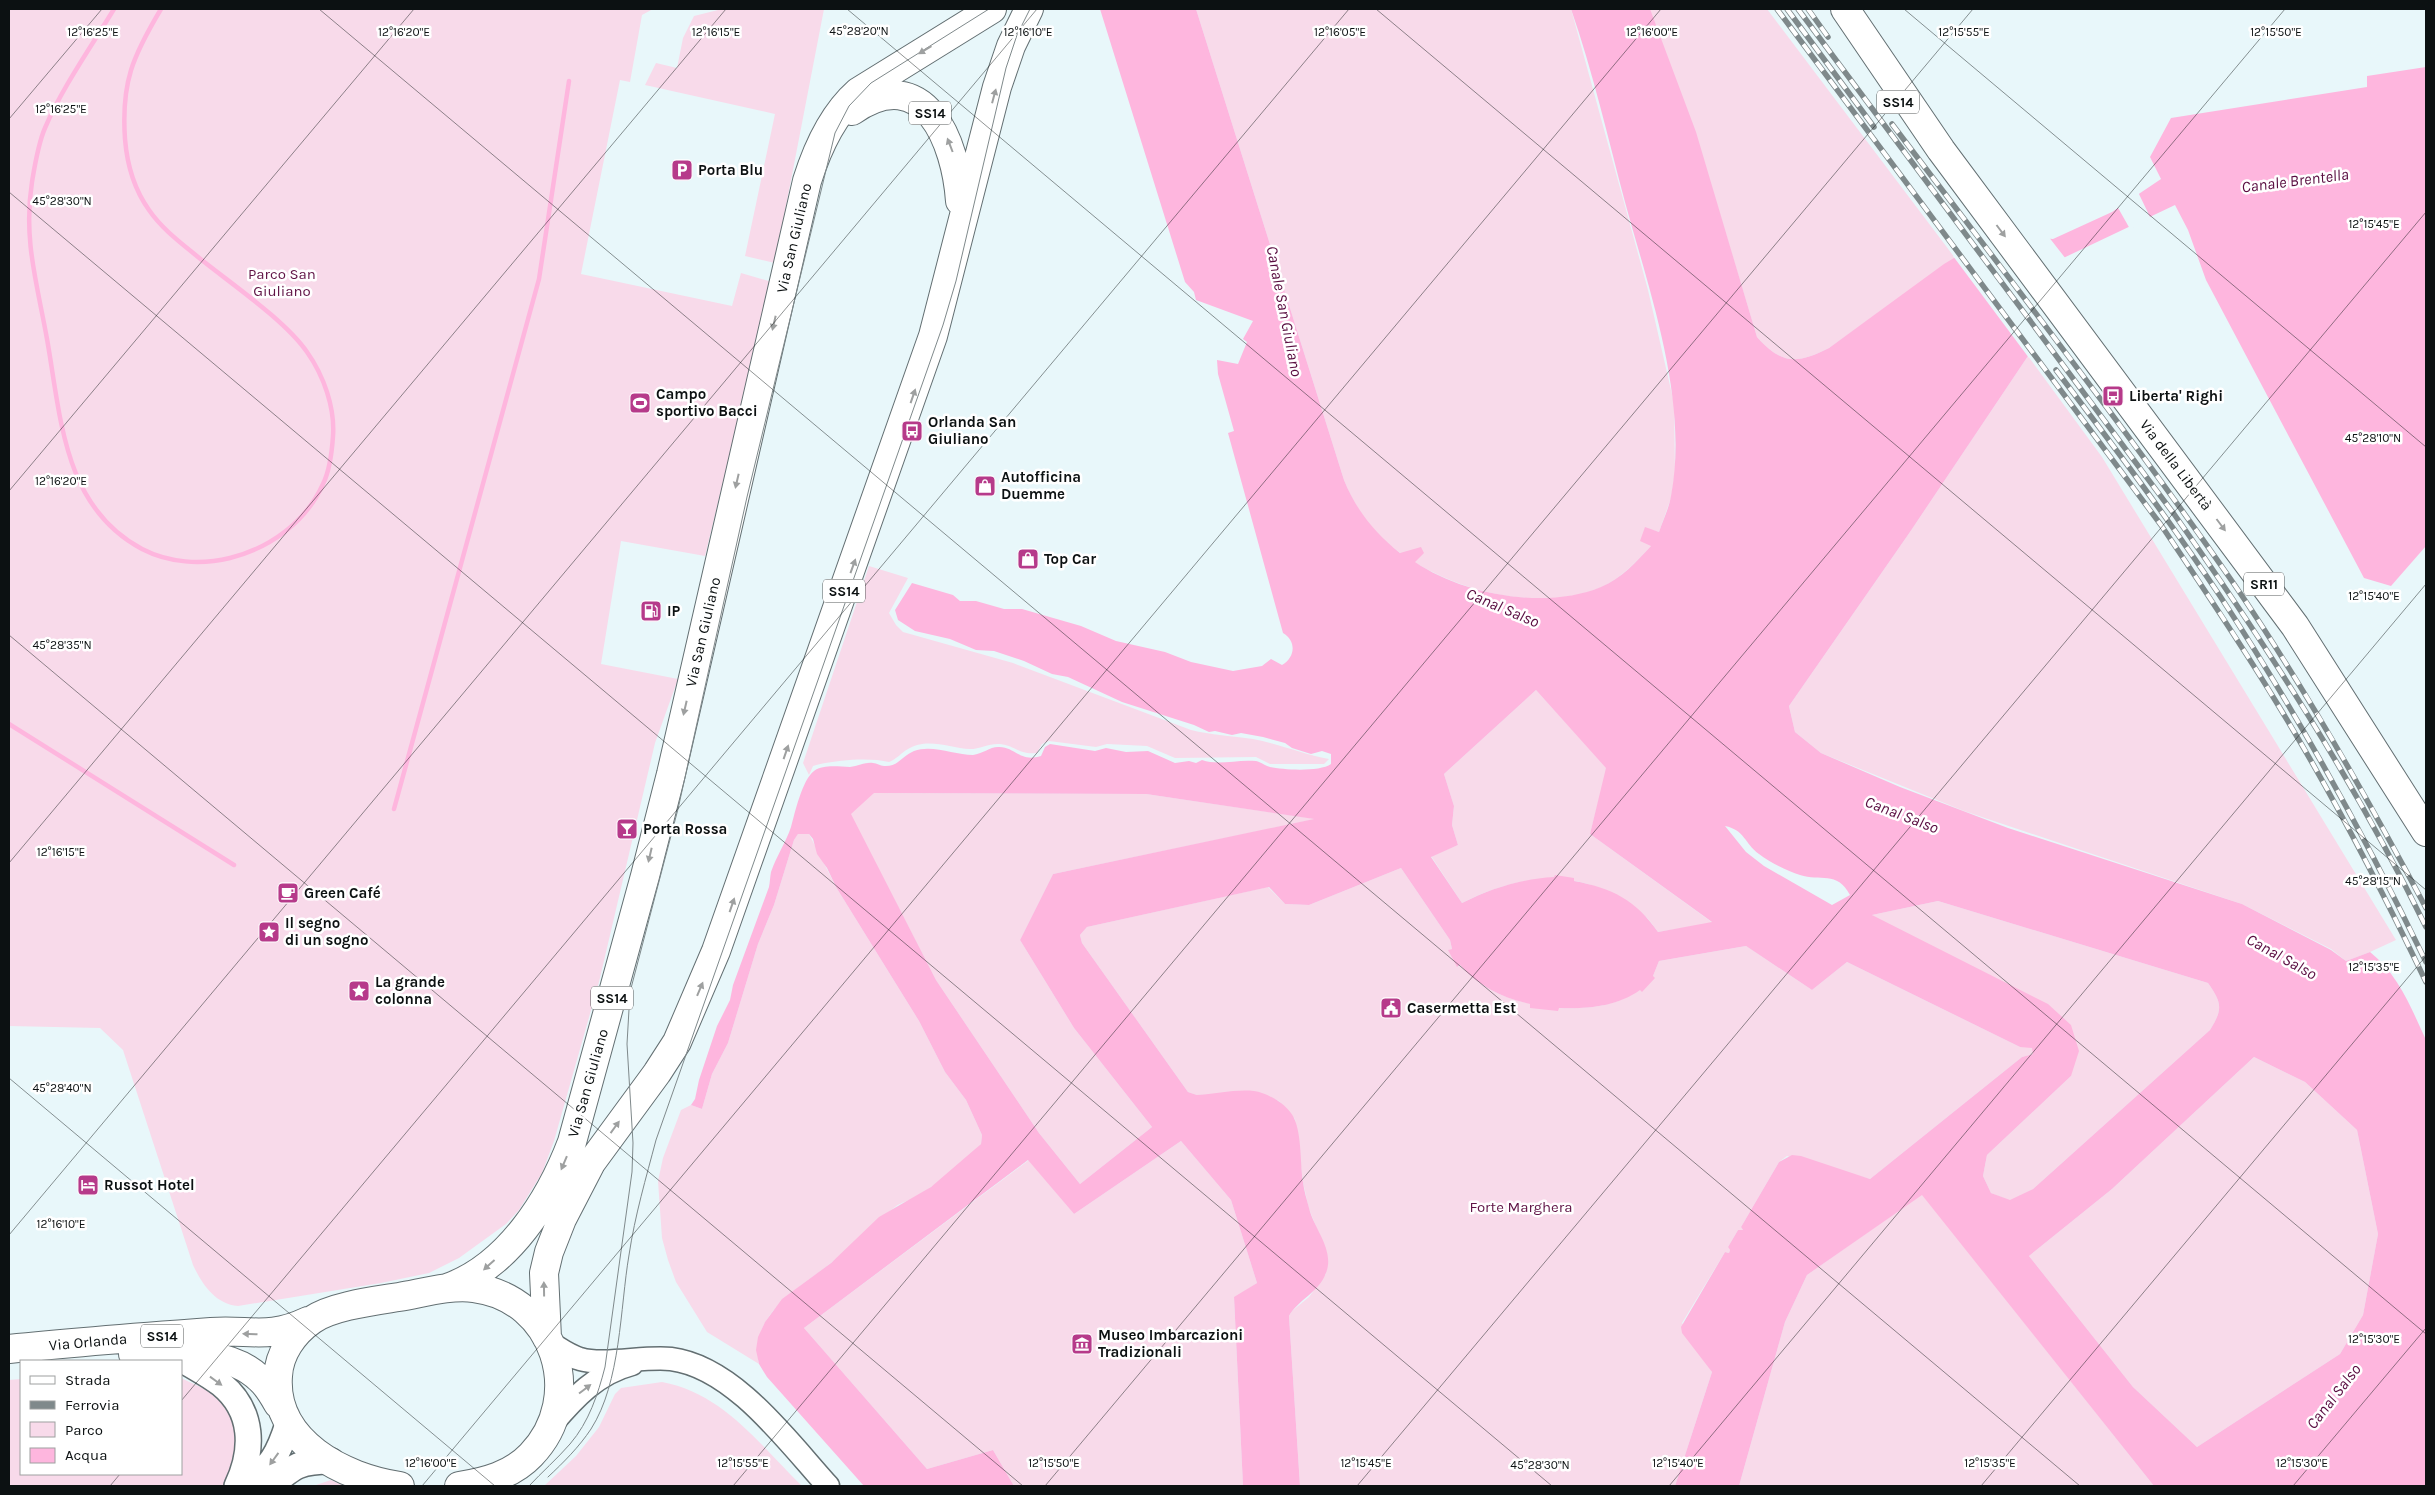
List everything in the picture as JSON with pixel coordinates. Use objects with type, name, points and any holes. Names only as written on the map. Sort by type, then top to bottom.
[{"type":"main road","name":"Via San Giuliano","points":[[447,1288],[469,1280],[481,1272],[511,1243],[533,1215],[556,1180],[572,1142],[643,884],[670,774],[807,181],[826,136],[841,110],[858,92],[992,9]]},
{"type":"main road","name":"Via San Giuliano","points":[[549,1340],[543,1286],[548,1252],[562,1219],[591,1163],[662,1066],[677,1042],[716,951],[936,327],[1002,70],[1016,33],[1029,9]]},
{"type":"main road","name":"SS14","points":[[1828,9],[1896,99],[1979,186]]},
{"type":"main road","name":"Via della Libertà","points":[[1845,9],[1909,106],[1979,186],[2094,340],[2318,629],[2426,800]]},
{"type":"main road","name":"Via della Libertà","points":[[1866,9],[1921,91],[1979,186]]},
{"type":"main road","name":"SS14","points":[[826,136],[850,113],[873,99],[893,96],[918,104],[939,124],[952,152],[959,188],[960,228]]},
{"type":"main road","name":"Via della Libertà","points":[[2094,340],[2295,626],[2426,832]]},
{"type":"main road","name":"SS14","points":[[400,1486],[371,1480],[331,1461],[299,1438],[283,1414],[278,1368],[282,1356],[300,1328],[314,1318],[342,1308],[447,1288]]},
{"type":"main road","points":[[447,1288],[473,1288],[498,1294],[523,1309],[549,1340],[558,1365],[560,1386],[559,1399],[552,1424],[530,1456],[503,1474],[487,1480],[459,1486]]},
{"type":"main road","name":"Via Orlanda","points":[[9,1349],[208,1332],[271,1333],[293,1328],[314,1318]]},
{"type":"main road","name":"Via Orlanda","points":[[50,1360],[121,1354],[202,1355],[238,1365],[260,1378],[283,1414]]},
{"type":"main road","points":[[175,1355],[222,1385],[239,1403],[246,1418],[249,1446],[244,1470],[237,1486]]},
{"type":"main road","points":[[248,1486],[274,1460],[279,1452],[283,1414]]},
{"type":"main road","points":[[270,1486],[292,1468],[303,1463],[331,1461]]},
{"type":"street","points":[[549,1340],[573,1357],[587,1361],[653,1359],[688,1363],[721,1377],[754,1406],[828,1486]]},
{"type":"street","points":[[552,1424],[586,1387],[620,1368],[653,1359]]},
{"type":"street","points":[[513,1486],[530,1456]]},
{"type":"green space","name":"Parco San Giuliano","points":[[9,9],[653,9],[642,15],[630,82],[620,80],[581,274],[732,306],[741,273],[772,282],[705,556],[621,541],[601,664],[678,679],[655,743],[599,982],[554,1141],[542,1173],[519,1210],[506,1224],[459,1258],[429,1273],[381,1283],[238,1306],[216,1297],[205,1286],[193,1265],[123,1050],[100,1028],[9,1026]]},
{"type":"green space","points":[[722,9],[824,9],[775,263],[745,256],[775,114],[645,85],[656,63],[677,68],[683,38],[694,16]]},
{"type":"green space","points":[[1196,9],[1571,9],[1648,290],[1674,403],[1675,472],[1671,498],[1659,532],[1645,528],[1652,545],[1616,579],[1602,587],[1576,595],[1547,599],[1488,592],[1459,583],[1431,571],[1406,557],[1377,534],[1366,520],[1344,480]]},
{"type":"green space","points":[[1649,9],[1767,9],[1955,258],[1829,348],[1799,359],[1790,359],[1774,353],[1757,337],[1706,168]]},
{"type":"green space","points":[[2028,356],[2102,457],[2396,940],[2346,961],[2331,949],[2242,904],[1964,811],[1821,753],[1795,732],[1789,706],[1910,532]]},
{"type":"green space","points":[[869,566],[908,578],[889,613],[903,632],[1013,663],[1191,730],[1253,739],[1329,759],[1324,764],[1270,764],[1256,757],[1175,758],[1147,746],[1107,744],[1096,747],[1049,741],[1042,744],[1037,753],[1031,753],[1022,752],[1000,744],[970,749],[931,743],[908,749],[889,762],[881,760],[851,760],[830,762],[813,766],[809,775],[803,763]]},
{"type":"green space","points":[[1536,690],[1607,768],[1590,834],[1713,923],[1658,932],[1642,913],[1622,899],[1582,882],[1562,879],[1521,882],[1481,894],[1462,903],[1431,856],[1458,845],[1452,825],[1454,806],[1444,774]]},
{"type":"green space","points":[[873,793],[1146,794],[1316,819],[1053,874],[1020,940],[1074,1028],[1152,1127],[1080,1184],[1039,1133],[936,980],[850,814]]},
{"type":"green space","points":[[798,834],[809,834],[836,887],[919,1021],[945,1072],[966,1100],[982,1135],[981,1144],[950,1172],[916,1197],[895,1207],[832,1262],[779,1304],[761,1331],[758,1346],[759,1364],[707,1332],[676,1282],[662,1238],[658,1181],[663,1158],[681,1110],[691,1105],[702,1109],[712,1074],[728,1043],[758,944],[774,905],[794,840]]},
{"type":"green space","name":"Forte Marghera","points":[[1401,868],[1450,940],[1452,949],[1449,950],[1458,967],[1460,965],[1475,980],[1501,995],[1531,1004],[1530,1007],[1558,1010],[1558,1008],[1601,1006],[1621,1000],[1640,989],[1642,991],[1653,976],[1659,961],[1746,946],[1812,990],[1847,962],[2020,1047],[2033,1047],[2033,1054],[2022,1057],[1870,1179],[1787,1156],[1779,1162],[1741,1227],[1742,1232],[1738,1230],[1728,1247],[1729,1253],[1725,1252],[1682,1323],[1712,1372],[1675,1486],[1300,1486],[1289,1316],[1292,1311],[1309,1297],[1326,1274],[1327,1253],[1309,1209],[1303,1182],[1295,1119],[1279,1101],[1257,1092],[1197,1095],[1188,1092],[1082,943],[1080,935],[1087,927],[1268,887],[1285,904],[1309,905]]},
{"type":"green space","points":[[1938,901],[2208,983],[2218,1001],[2219,1011],[2210,1030],[2033,1189],[2010,1201],[1991,1193],[1983,1176],[1987,1155],[2071,1076],[1872,915]]},
{"type":"green space","points":[[2254,1057],[2305,1082],[2357,1130],[2378,1234],[2363,1315],[2340,1354],[2197,1447],[2133,1387],[2029,1256],[2112,1189]]},
{"type":"green space","points":[[1181,1141],[1231,1200],[1257,1283],[1234,1298],[1243,1486],[1014,1486],[993,1450],[927,1469],[804,1328],[1029,1160],[1074,1214]]},
{"type":"green space","points":[[1922,1194],[2154,1486],[1739,1486],[1785,1322],[1807,1275]]},
{"type":"green space","points":[[182,1378],[211,1392],[232,1415],[239,1444],[226,1486],[9,1486],[9,1380],[20,1379],[20,1475],[182,1475]]},
{"type":"green space","points":[[662,1382],[684,1388],[704,1397],[722,1409],[755,1438],[802,1486],[544,1486],[576,1456],[599,1427],[615,1394],[621,1388]]},
{"type":"green space","points":[[331,1480],[345,1486],[313,1486]]},
{"type":"water","points":[[1100,9],[1196,9],[1344,480],[1354,501],[1367,520],[1400,553],[1421,547],[1424,553],[1415,562],[1457,583],[1506,596],[1531,598],[1579,594],[1608,584],[1640,558],[1651,546],[1640,541],[1645,527],[1659,532],[1671,496],[1675,460],[1675,423],[1671,385],[1655,310],[1593,81],[1571,9],[1650,9],[1696,132],[1757,337],[1774,353],[1790,359],[1808,357],[1829,348],[1944,264],[1994,234],[2053,239],[2112,212],[2161,179],[2150,157],[2171,118],[2367,87],[2367,76],[2426,67],[2426,546],[2391,586],[2364,578],[2206,280],[2188,230],[2175,205],[2057,261],[2028,356],[1910,532],[1789,706],[1795,732],[1821,753],[1900,787],[2008,828],[2242,904],[2331,950],[2346,961],[2370,952],[2389,971],[2409,1004],[2426,1040],[2426,1486],[2154,1486],[1922,1195],[1807,1275],[1785,1322],[1739,1486],[1675,1486],[1712,1372],[1682,1333],[1681,1327],[1725,1252],[1729,1253],[1728,1247],[1738,1230],[1743,1230],[1741,1227],[1779,1162],[1792,1155],[1801,1156],[1870,1179],[2022,1057],[2033,1054],[2032,1048],[2020,1047],[1847,962],[1812,990],[1746,946],[1659,961],[1653,976],[1655,978],[1642,992],[1640,990],[1631,996],[1601,1006],[1559,1008],[1558,1011],[1530,1008],[1530,1004],[1501,995],[1475,980],[1460,965],[1457,967],[1448,950],[1452,949],[1450,940],[1401,868],[1309,905],[1285,904],[1269,887],[1087,927],[1080,935],[1082,943],[1188,1092],[1197,1095],[1240,1091],[1259,1092],[1282,1104],[1291,1113],[1297,1125],[1305,1192],[1312,1216],[1328,1256],[1328,1264],[1323,1280],[1289,1316],[1300,1486],[1243,1486],[1234,1297],[1257,1283],[1231,1200],[1181,1141],[1074,1214],[1028,1160],[804,1328],[927,1469],[993,1450],[1014,1486],[864,1486],[767,1377],[759,1364],[756,1350],[758,1337],[765,1322],[782,1299],[831,1263],[879,1217],[931,1187],[981,1144],[982,1135],[966,1100],[945,1072],[919,1021],[817,854],[813,839],[809,834],[798,834],[794,840],[774,905],[758,944],[728,1043],[712,1074],[702,1109],[691,1105],[695,1099],[699,1080],[717,1026],[730,1000],[733,985],[769,887],[773,866],[789,833],[806,782],[814,771],[822,767],[850,767],[870,763],[889,766],[914,751],[921,749],[936,749],[973,755],[995,747],[1004,747],[1022,756],[1034,758],[1041,756],[1045,747],[1050,744],[1095,751],[1106,748],[1126,752],[1148,751],[1175,763],[1189,761],[1196,763],[1202,760],[1208,762],[1256,761],[1276,768],[1302,770],[1326,767],[1331,764],[1331,754],[1322,751],[1311,754],[1292,748],[1285,743],[1263,737],[1241,733],[1232,735],[1215,731],[1209,732],[1194,725],[1122,702],[1068,677],[1052,674],[1024,661],[994,651],[976,650],[950,639],[915,631],[898,620],[895,610],[912,583],[953,595],[960,601],[976,601],[1004,609],[1022,609],[1081,626],[1116,641],[1165,652],[1191,662],[1233,671],[1262,666],[1271,659],[1282,665],[1290,658],[1293,649],[1291,640],[1283,633],[1228,433],[1234,431],[1218,374],[1217,360],[1238,364],[1247,342],[1243,339],[1253,321],[1196,300],[1194,292],[1185,282]],"holes":[[[1536,690],[1606,768],[1590,834],[1712,922],[1658,932],[1641,912],[1622,897],[1600,887],[1574,881],[1574,878],[1555,875],[1554,877],[1507,885],[1462,903],[1431,857],[1458,845],[1452,825],[1454,806],[1444,774]],[[874,793],[1146,794],[1314,819],[1053,874],[1020,940],[1074,1028],[1152,1127],[1080,1184],[1039,1133],[936,980],[851,814]],[[1725,826],[1741,834],[1754,850],[1773,863],[1807,877],[1828,878],[1840,882],[1850,895],[1832,905],[1764,866],[1746,852]],[[1938,901],[2208,983],[2216,996],[2219,1011],[2210,1030],[2033,1189],[2010,1200],[1991,1193],[1983,1176],[1987,1155],[2071,1076],[2079,1051],[2071,1025],[2048,1004],[1872,915]],[[2254,1057],[2305,1082],[2357,1130],[2378,1234],[2363,1315],[2340,1354],[2197,1447],[2133,1387],[2029,1256],[2112,1189]]]},
{"type":"pier","points":[[2138,192],[2151,219],[2130,229],[2117,206]]},
{"type":"pier","points":[[1994,231],[2048,236],[2066,259],[2059,263],[2054,273],[2055,312],[2051,325],[2029,358],[1953,256]]},
{"type":"waterway","points":[[114,9],[60,98],[40,141],[32,182],[29,223],[35,280],[62,429],[70,458],[81,485],[96,509],[116,531],[142,549],[174,560],[208,562],[245,554],[259,548],[285,532],[297,521],[316,498],[325,479],[331,454],[333,425],[327,392],[319,371],[307,352],[285,327],[166,230],[149,210],[135,185],[127,158],[125,139],[124,119],[127,85],[136,56],[161,9]]},
{"type":"waterway","points":[[394,809],[539,279],[569,81]]},
{"type":"waterway","points":[[9,724],[234,865]]},
{"type":"tram line","points":[[529,1486],[565,1450],[577,1435],[588,1417],[605,1367],[632,1172],[633,1143],[627,1044],[630,992],[678,809],[747,497],[835,133],[849,106],[871,83],[989,9]]},
{"type":"tram line","points":[[548,1477],[571,1454],[591,1429],[601,1410],[608,1389],[618,1344],[631,1240],[656,1140],[943,325],[956,281],[1006,68],[1017,35],[1030,9]]},
{"type":"railway","points":[[1777,9],[2161,525],[2296,734],[2373,875],[2426,982]]},
{"type":"railway","points":[[1787,9],[1874,127]]},
{"type":"railway","points":[[1798,9],[2174,514],[2209,564],[2276,664],[2340,767],[2399,873],[2426,927]]},
{"type":"railway","points":[[1808,9],[1828,37]]},
{"type":"railway","points":[[1892,124],[2108,410],[2234,584],[2286,663],[2334,743],[2426,908]]},
{"type":"railway","points":[[2056,370],[2180,538],[2248,640],[2329,776],[2379,868],[2426,962]]},
{"type":"place","name":"Porta Blu","points":[[682,170]]},
{"type":"place","name":"Liberta' Righi","points":[[2113,396]]},
{"type":"place","name":"Campo sportivo Bacci","points":[[640,403]]},
{"type":"place","name":"Orlanda San Giuliano","points":[[912,431]]},
{"type":"place","name":"Autofficina Duemme","points":[[985,486]]},
{"type":"place","name":"Top Car","points":[[1028,559]]},
{"type":"place","name":"IP","points":[[651,611]]},
{"type":"place","name":"Porta Rossa","points":[[627,829]]},
{"type":"place","name":"Green Café","points":[[288,893]]},
{"type":"place","name":"Il segno di un sogno","points":[[269,932]]},
{"type":"place","name":"La grande colonna","points":[[359,991]]},
{"type":"place","name":"Casermetta Est","points":[[1391,1008]]},
{"type":"place","name":"Russot Hotel","points":[[88,1185]]},
{"type":"place","name":"Museo Imbarcazioni Tradizionali","points":[[1082,1344]]},
{"type":"water label","name":"Canale Brentella","points":[[2295,180]]},
{"type":"water label","name":"Canale San Giuliano","points":[[1285,311]]},
{"type":"water label","name":"Canal Salso","points":[[1503,607]]},
{"type":"water label","name":"Canal Salso","points":[[1902,814]]},
{"type":"water label","name":"Canal Salso","points":[[2282,956]]},
{"type":"water label","name":"Canal Salso","points":[[2333,1396]]}]
